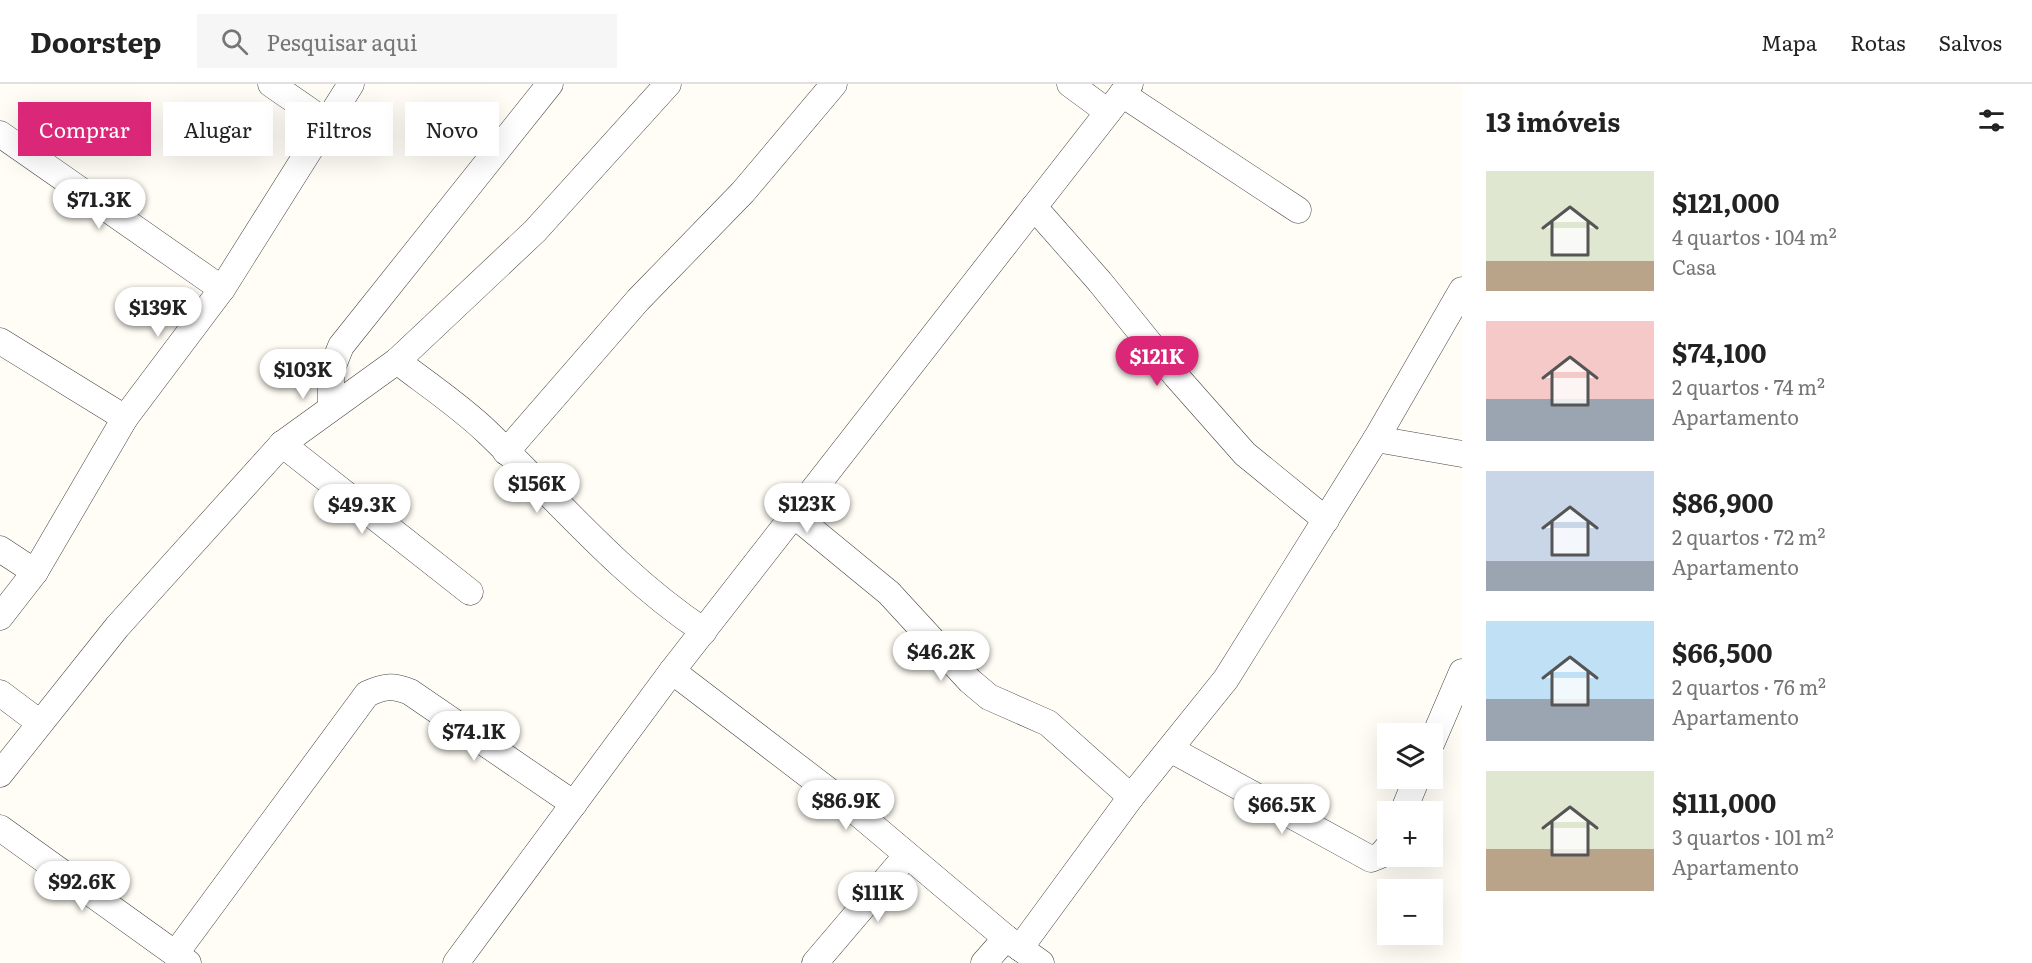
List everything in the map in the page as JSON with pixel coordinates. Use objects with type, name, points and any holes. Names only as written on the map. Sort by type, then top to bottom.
[{"type":"street","points":[[271,84],[297,102]]},
{"type":"street","points":[[339,102],[351,84]]},
{"type":"street","points":[[331,406],[331,371],[341,346],[550,84]]},
{"type":"street","points":[[0,774],[117,627],[282,444],[331,406],[397,361],[535,231],[668,84]]},
{"type":"street","points":[[506,452],[638,300],[743,192],[834,84]]},
{"type":"street","points":[[1070,84],[1120,97],[1298,210]]},
{"type":"street","points":[[456,963],[672,671],[1120,97]]},
{"type":"street","points":[[0,134],[222,289]]},
{"type":"street","points":[[0,618],[35,572],[125,418],[222,289],[305,156]]},
{"type":"street","points":[[1034,207],[1100,282],[1176,376],[1245,454],[1326,520]]},
{"type":"street","points":[[984,963],[1022,950],[1131,797],[1226,679],[1376,439],[1462,290]]},
{"type":"street","points":[[0,341],[125,418]]},
{"type":"street","points":[[397,361],[486,430],[606,551],[668,607],[704,631]]},
{"type":"street","points":[[1376,439],[1462,454]]},
{"type":"street","points":[[282,444],[470,592]]},
{"type":"street","points":[[794,515],[889,593],[970,681],[989,697],[1048,723],[1131,797]]},
{"type":"street","points":[[0,549],[35,572]]},
{"type":"street","points":[[672,671],[854,810],[1022,950]]},
{"type":"street","points":[[1440,723],[1462,672]]},
{"type":"street","points":[[0,828],[182,958],[367,694],[380,688],[393,685],[410,692],[574,804]]},
{"type":"street","points":[[0,693],[40,723]]},
{"type":"street","points":[[1170,749],[1371,859],[1377,857]]},
{"type":"street","points":[[815,963],[907,855]]}]
